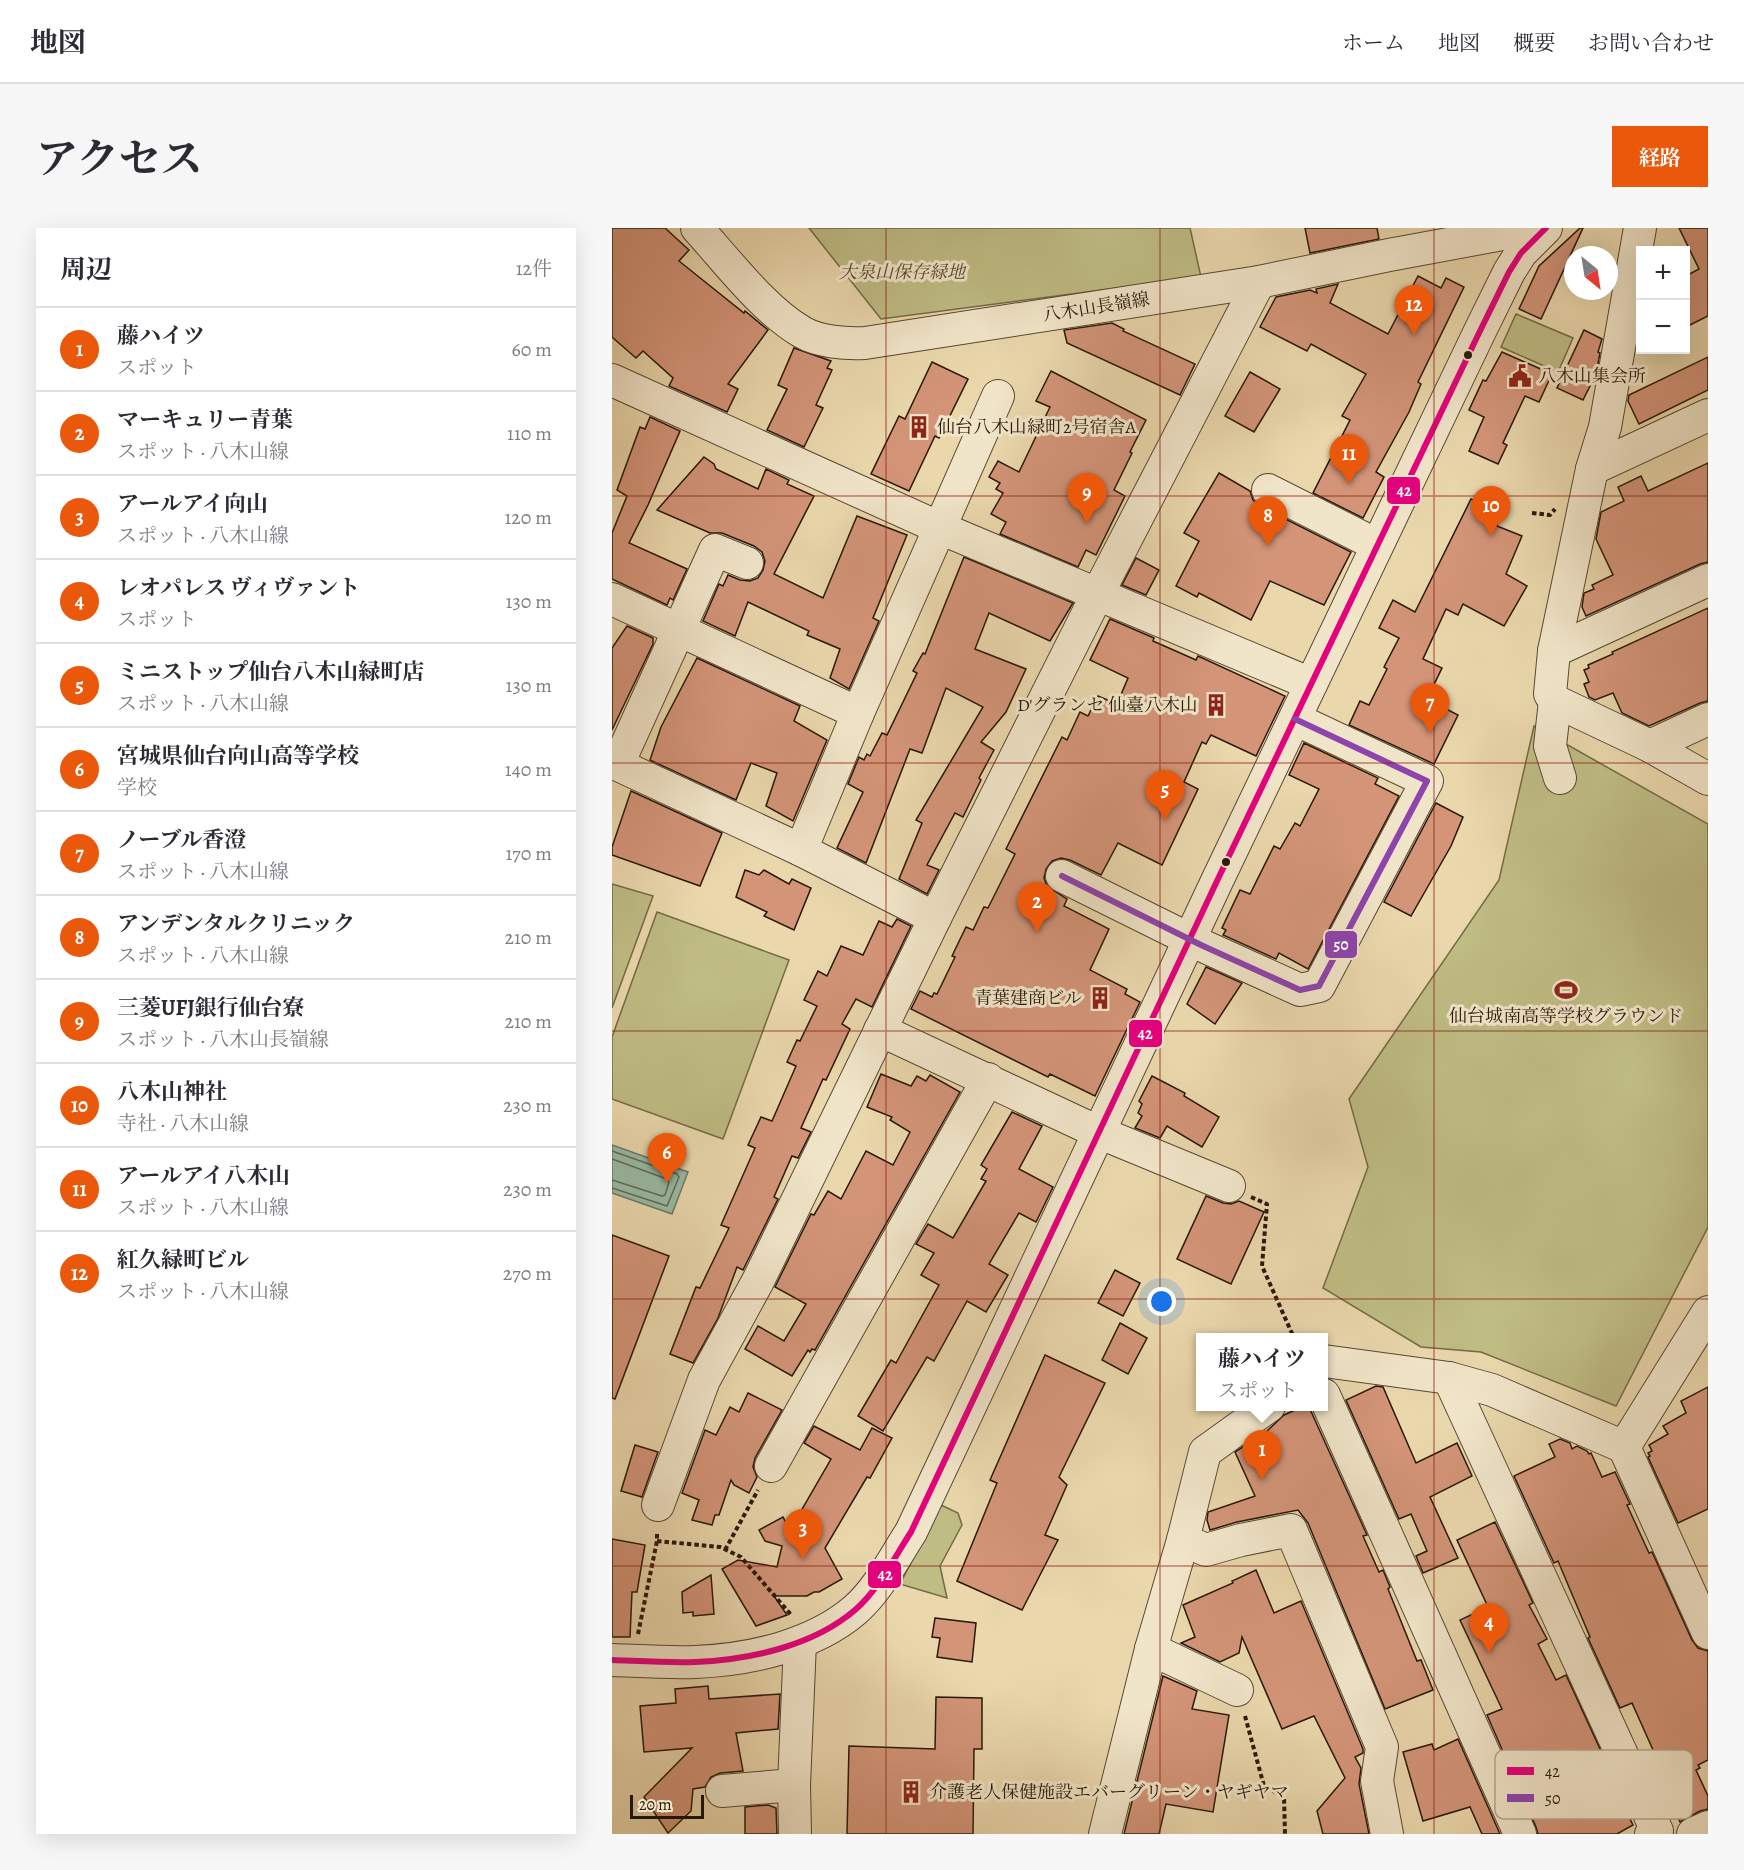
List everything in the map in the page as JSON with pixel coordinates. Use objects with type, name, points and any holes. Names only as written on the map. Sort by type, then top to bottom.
[{"type":"street","name":"八木山長嶺線","points":[[696,228],[771,308],[803,333],[842,344],[865,343],[1259,282],[1387,241],[1521,229]]},
{"type":"street","points":[[622,1661],[695,1662],[726,1659],[747,1656],[805,1639],[834,1625],[855,1610],[878,1584],[911,1532],[1098,1132],[1509,272],[1521,253],[1546,228]]},
{"type":"street","points":[[1640,228],[1605,427],[1592,469],[1554,651],[1550,694],[1555,701],[1650,747],[1708,779]]},
{"type":"street","points":[[657,1504],[704,1380],[758,1281],[935,918],[1097,595],[1259,282]]},
{"type":"street","points":[[612,380],[940,528],[1311,684]]},
{"type":"street","points":[[801,850],[858,713],[998,396]]},
{"type":"street","points":[[1592,469],[1708,415]]},
{"type":"street","points":[[1269,490],[1377,545]]},
{"type":"street","points":[[747,562],[716,550],[615,763],[801,850],[935,918]]},
{"type":"street","points":[[1554,651],[1708,580]]},
{"type":"street","points":[[612,599],[858,713]]},
{"type":"street","points":[[1555,701],[1550,746],[1560,778]]},
{"type":"street","points":[[1062,876],[1300,990],[1319,986],[1427,781],[1295,719]]},
{"type":"street","points":[[1650,747],[1708,719]]},
{"type":"street","points":[[880,1030],[988,1078],[1098,1132],[1229,1186]]},
{"type":"street","points":[[771,1466],[988,1078]]},
{"type":"street","points":[[1624,1447],[1708,1312]]},
{"type":"street","points":[[1328,1362],[1449,1378],[1492,1390],[1624,1447],[1708,1633]]},
{"type":"street","points":[[1449,1378],[1624,1750]]},
{"type":"street","points":[[1328,1406],[1495,1778]]},
{"type":"street","points":[[1105,1834],[1151,1649],[1183,1540],[1205,1452],[1263,1411]]},
{"type":"street","points":[[1183,1540],[1206,1551],[1241,1540],[1291,1530],[1382,1747],[1377,1781],[1387,1834]]},
{"type":"street","points":[[795,1834],[794,1785],[805,1639]]},
{"type":"street","points":[[1151,1649],[1238,1689]]},
{"type":"street","points":[[722,1791],[794,1785]]},
{"type":"street","points":[[1513,1819],[1520,1834]]},
{"type":"street","points":[[1656,1819],[1663,1833]]},
{"type":"street","points":[[1693,1834],[1708,1827]]},
{"type":"path","points":[[1229,1186],[1267,1204],[1262,1266],[1292,1333]]},
{"type":"path","points":[[725,1550],[771,1466]]},
{"type":"path","points":[[622,1661],[657,1541],[657,1504]]},
{"type":"path","points":[[657,1541],[720,1547],[741,1557],[805,1639]]},
{"type":"path","points":[[1238,1689],[1264,1786],[1284,1797],[1285,1834]]},
{"type":"green space","name":"大泉山保存緑地","points":[[809,228],[1190,228],[1201,277],[881,319]]},
{"type":"green space","points":[[1516,314],[1573,338],[1558,372],[1501,347]]},
{"type":"green space","name":"仙台城南高等学校グラウンド","points":[[1534,726],[1708,824],[1708,1227],[1616,1406],[1481,1352],[1421,1347],[1323,1288],[1368,1167],[1349,1099],[1499,880]]},
{"type":"green space","points":[[612,884],[653,896],[612,1008]]},
{"type":"green space","points":[[657,912],[789,960],[723,1139],[612,1099],[612,1037]]},
{"type":"green space","points":[[941,1505],[958,1513],[962,1525],[940,1566],[947,1598],[900,1584]]},
{"type":"water","points":[[612,1145],[688,1172],[672,1214],[612,1193]]},
{"type":"building","points":[[612,228],[665,228],[689,250],[679,261],[768,330],[728,384],[738,389],[727,412],[669,386],[673,378],[643,351],[636,358],[612,337]]},
{"type":"building","points":[[1305,228],[1377,228],[1379,239],[1310,253]]},
{"type":"building","points":[[1580,228],[1583,228],[1575,246],[1564,246],[1564,269],[1541,319],[1519,309],[1539,266]]},
{"type":"building","points":[[1679,228],[1708,228],[1708,316],[1690,325],[1690,274],[1699,269],[1690,246],[1688,246]]},
{"type":"building","points":[[1418,276],[1441,288],[1446,278],[1464,287],[1418,382],[1421,384],[1409,412],[1376,472],[1384,477],[1363,518],[1313,493],[1350,420],[1342,416],[1366,374],[1311,344],[1307,351],[1260,327],[1276,297],[1310,290],[1317,293],[1316,289],[1338,284],[1330,303],[1388,334]]},
{"type":"building","points":[[1112,323],[1124,329],[1123,331],[1195,364],[1180,395],[1067,343],[1064,330]]},
{"type":"building","points":[[1584,330],[1602,339],[1596,374],[1583,400],[1557,388]]},
{"type":"building","points":[[794,348],[831,361],[827,368],[832,370],[816,405],[823,408],[804,447],[767,430],[787,389],[778,385]]},
{"type":"building","points":[[1502,352],[1552,374],[1539,402],[1525,396],[1503,443],[1507,445],[1498,464],[1469,451],[1484,417],[1469,410],[1483,380],[1486,381]]},
{"type":"building","points":[[1708,357],[1708,390],[1639,424],[1628,401],[1629,395]]},
{"type":"building","name":"仙台八木山緑町2号宿舎A","points":[[932,362],[968,379],[939,438],[935,436],[909,491],[871,474],[899,416],[905,419]]},
{"type":"building","points":[[1051,371],[1146,420],[1114,490],[1125,496],[1096,555],[1086,550],[1078,567],[1000,534],[1006,522],[991,514],[1003,493],[996,489],[1000,483],[989,477],[998,461],[1019,472],[1050,407],[1036,401]]},
{"type":"building","points":[[1250,372],[1280,389],[1254,432],[1225,416]]},
{"type":"building","points":[[650,417],[680,431],[629,543],[687,569],[673,600],[670,598],[667,605],[612,579],[612,533],[627,496],[617,490],[640,427],[645,429]]},
{"type":"building","points":[[704,457],[714,464],[716,469],[758,489],[766,469],[789,480],[787,484],[814,496],[774,574],[823,598],[857,516],[907,535],[873,618],[879,621],[849,689],[830,678],[840,649],[807,635],[809,631],[748,602],[735,636],[703,621],[719,584],[723,586],[728,575],[750,581],[758,578],[765,561],[762,552],[754,546],[722,533],[710,533],[657,510]]},
{"type":"building","points":[[1708,463],[1708,562],[1586,616],[1582,607],[1584,593],[1594,589],[1592,585],[1613,575],[1596,539],[1601,512],[1624,501],[1618,487],[1641,476],[1648,491]]},
{"type":"building","points":[[1219,473],[1250,491],[1253,500],[1260,506],[1351,552],[1324,605],[1270,581],[1251,620],[1199,593],[1197,597],[1176,586],[1199,541],[1184,533]]},
{"type":"building","points":[[1471,499],[1501,506],[1497,526],[1522,536],[1506,574],[1527,586],[1504,626],[1463,604],[1458,615],[1446,609],[1423,659],[1442,668],[1427,699],[1458,715],[1434,764],[1349,725],[1360,701],[1369,705],[1387,669],[1384,667],[1399,638],[1379,628],[1393,600],[1415,612]]},
{"type":"building","points":[[964,557],[1073,603],[1050,641],[989,613],[975,649],[1026,669],[1006,712],[981,742],[994,750],[979,778],[981,780],[963,817],[955,813],[927,865],[939,870],[927,894],[899,879],[922,823],[916,820],[983,707],[946,688],[922,753],[910,749],[866,863],[837,848],[863,792],[848,784],[859,757],[864,760],[867,754],[870,756],[882,733],[887,735],[917,673],[913,671],[923,653],[925,654]]},
{"type":"building","points":[[1136,558],[1159,570],[1146,595],[1122,585]]},
{"type":"building","points":[[1708,608],[1708,701],[1649,726],[1622,713],[1613,693],[1595,700],[1589,697],[1584,684],[1589,682],[1584,670],[1589,668],[1588,665]]},
{"type":"building","points":[[1110,619],[1196,660],[1198,656],[1285,696],[1256,756],[1211,735],[1206,744],[1202,742],[1184,782],[1198,789],[1162,865],[1118,843],[1101,875],[1061,858],[1052,861],[1046,869],[1044,878],[1047,886],[1067,899],[1064,906],[1109,929],[1090,970],[1127,989],[1125,994],[1140,1002],[1095,1096],[1050,1074],[1048,1077],[911,1009],[920,991],[932,997],[934,993],[937,994],[955,957],[952,956],[966,927],[973,930],[984,907],[988,908],[1015,854],[1006,849],[1062,737],[1067,740],[1080,712],[1088,716],[1098,696],[1117,704],[1128,678],[1090,660]]},
{"type":"building","points":[[627,626],[653,638],[653,644],[612,730],[612,648]]},
{"type":"building","points":[[697,658],[800,706],[794,721],[827,740],[793,821],[766,806],[777,773],[751,763],[736,800],[650,760],[661,727]]},
{"type":"building","points":[[1304,743],[1378,778],[1375,784],[1399,796],[1308,969],[1279,953],[1276,959],[1223,935],[1226,930],[1222,928],[1240,890],[1250,894],[1274,846],[1280,849],[1295,823],[1300,826],[1319,789],[1289,775]]},
{"type":"building","points":[[631,791],[722,833],[700,886],[612,855],[612,847]]},
{"type":"building","points":[[1436,803],[1463,817],[1451,846],[1411,916],[1384,902]]},
{"type":"building","points":[[745,870],[759,875],[764,870],[789,884],[792,879],[811,888],[794,930],[764,916],[767,912],[736,897]]},
{"type":"building","points":[[897,919],[911,926],[872,1007],[856,999],[842,1024],[850,1029],[826,1080],[823,1079],[801,1128],[811,1132],[798,1158],[792,1156],[774,1197],[778,1199],[743,1270],[737,1267],[718,1318],[693,1363],[670,1354],[696,1287],[700,1288],[729,1228],[721,1225],[755,1148],[748,1145],[761,1117],[772,1121],[796,1066],[787,1062],[817,1006],[804,1000],[818,971],[827,976],[841,946],[863,955],[879,921],[892,927]]},
{"type":"building","points":[[1206,967],[1242,983],[1215,1024],[1187,1004]]},
{"type":"building","points":[[881,1074],[911,1086],[917,1076],[926,1081],[930,1075],[960,1092],[815,1350],[812,1349],[810,1352],[808,1350],[792,1376],[745,1349],[758,1326],[784,1341],[806,1304],[775,1287],[811,1214],[814,1215],[828,1191],[841,1199],[866,1151],[893,1165],[910,1132],[890,1120],[892,1117],[867,1107]]},
{"type":"building","points":[[1152,1076],[1185,1093],[1184,1096],[1219,1117],[1202,1147],[1167,1126],[1160,1138],[1135,1128],[1142,1116],[1138,1113],[1142,1104],[1139,1101]]},
{"type":"building","points":[[1012,1112],[1042,1126],[1019,1169],[1053,1187],[1036,1222],[1019,1213],[989,1264],[1008,1275],[986,1312],[967,1301],[934,1361],[927,1357],[883,1431],[858,1416],[891,1360],[896,1363],[939,1285],[921,1275],[934,1253],[916,1244],[928,1224],[953,1238],[986,1181],[981,1179],[987,1169],[981,1165]]},
{"type":"building","points":[[1206,1196],[1223,1203],[1231,1204],[1239,1201],[1264,1212],[1231,1284],[1177,1259]]},
{"type":"building","points":[[612,1235],[669,1256],[615,1399],[612,1398]]},
{"type":"building","points":[[1115,1270],[1140,1283],[1123,1316],[1098,1303]]},
{"type":"building","points":[[1120,1323],[1147,1338],[1128,1374],[1102,1360]]},
{"type":"building","points":[[1045,1355],[1105,1383],[1059,1477],[1067,1485],[1045,1535],[1058,1540],[1022,1610],[957,1581],[997,1483],[990,1480]]},
{"type":"building","points":[[1376,1386],[1383,1387],[1416,1463],[1457,1443],[1472,1476],[1430,1497],[1458,1558],[1423,1573],[1416,1556],[1427,1551],[1411,1514],[1399,1519],[1346,1400]]},
{"type":"building","points":[[1708,1387],[1708,1509],[1678,1523],[1648,1457],[1650,1456],[1648,1453],[1652,1451],[1649,1445],[1668,1434],[1663,1426],[1686,1413],[1681,1401]]},
{"type":"building","points":[[748,1393],[782,1410],[755,1458],[753,1467],[757,1477],[749,1493],[734,1485],[731,1480],[719,1515],[715,1515],[712,1525],[692,1520],[699,1500],[682,1493],[705,1430],[716,1435],[730,1407],[739,1412]]},
{"type":"building","points":[[1293,1411],[1311,1411],[1367,1535],[1363,1536],[1379,1572],[1383,1570],[1390,1587],[1388,1589],[1417,1661],[1421,1660],[1433,1690],[1385,1709],[1308,1523],[1298,1510],[1237,1522],[1210,1530],[1207,1520],[1208,1512],[1255,1496],[1235,1452],[1266,1432],[1284,1415]]},
{"type":"building","points":[[814,1426],[860,1450],[872,1428],[892,1438],[870,1478],[867,1477],[825,1548],[842,1579],[807,1596],[774,1596],[787,1615],[756,1626],[722,1569],[738,1560],[777,1567],[782,1546],[765,1541],[759,1530],[783,1517],[790,1530],[831,1459],[804,1443]]},
{"type":"building","points":[[1560,1439],[1570,1443],[1572,1449],[1577,1446],[1591,1453],[1602,1477],[1615,1472],[1649,1553],[1652,1552],[1692,1640],[1698,1648],[1708,1651],[1708,1760],[1698,1765],[1700,1768],[1696,1770],[1708,1796],[1708,1809],[1693,1815],[1693,1750],[1653,1750],[1632,1703],[1620,1708],[1588,1638],[1590,1637],[1558,1561],[1554,1563],[1514,1476],[1555,1457],[1549,1444]]},
{"type":"building","points":[[635,1445],[658,1452],[642,1497],[621,1491]]},
{"type":"building","points":[[1495,1522],[1533,1603],[1529,1605],[1547,1639],[1538,1644],[1556,1680],[1566,1675],[1600,1750],[1502,1750],[1487,1715],[1502,1709],[1460,1620],[1488,1607],[1457,1540]]},
{"type":"building","points":[[612,1539],[645,1545],[637,1592],[632,1592],[630,1637],[612,1637]]},
{"type":"building","points":[[1256,1570],[1274,1613],[1301,1601],[1363,1749],[1363,1753],[1355,1757],[1361,1768],[1359,1784],[1369,1834],[1323,1834],[1317,1811],[1345,1778],[1314,1716],[1282,1729],[1242,1637],[1239,1653],[1220,1662],[1181,1643],[1195,1637],[1183,1605]]},
{"type":"building","points":[[711,1575],[714,1614],[693,1616],[693,1612],[683,1613],[682,1592]]},
{"type":"building","points":[[935,1618],[976,1623],[972,1662],[937,1657],[940,1638],[932,1637]]},
{"type":"building","points":[[1163,1676],[1197,1691],[1192,1709],[1229,1715],[1213,1812],[1166,1804],[1159,1834],[1124,1834]]},
{"type":"building","points":[[708,1686],[709,1699],[780,1694],[778,1729],[736,1733],[743,1771],[720,1773],[711,1777],[705,1787],[693,1789],[691,1811],[668,1833],[644,1797],[692,1748],[644,1752],[640,1706],[676,1703],[675,1689]]},
{"type":"building","name":"介護老人保健施設エバーグリーン・ヤギヤマ","points":[[936,1697],[982,1698],[982,1749],[974,1749],[973,1834],[847,1834],[849,1746],[935,1749]]},
{"type":"building","points":[[1458,1739],[1500,1834],[1482,1834],[1470,1807],[1423,1821],[1403,1752],[1432,1744],[1434,1750]]},
{"type":"building","points":[[768,1805],[776,1808],[777,1834],[745,1834],[745,1807]]},
{"type":"building","points":[[1532,1819],[1630,1819],[1633,1825],[1617,1834],[1538,1834]]},
{"type":"transit line","name":"42","points":[[612,1660],[716,1661],[780,1649],[820,1633],[855,1610],[886,1573],[911,1532],[1217,881],[1479,333],[1521,253],[1546,228]]},
{"type":"transit line","name":"50","points":[[1062,876],[1201,945],[1300,990],[1319,986],[1427,781],[1295,719]]},
{"type":"place","name":"紅久緑町ビル","points":[[1414,335]]},
{"type":"place","name":"八木山集会所","points":[[1520,376]]},
{"type":"place","name":"仙台八木山緑町2号宿舎A","points":[[919,427]]},
{"type":"place","name":"アールアイ八木山","points":[[1349,484]]},
{"type":"place","name":"三菱UFJ銀行仙台寮","points":[[1087,523]]},
{"type":"place","name":"八木山神社","points":[[1491,536]]},
{"type":"place","name":"アンデンタルクリニック","points":[[1268,546]]},
{"type":"place","name":"D'グランセ 仙臺八木山","points":[[1216,705]]},
{"type":"place","name":"ノーブル香澄","points":[[1430,733]]},
{"type":"place","name":"ミニストップ仙台八木山緑町店","points":[[1165,820]]},
{"type":"place","name":"マーキュリー青葉","points":[[1037,932]]},
{"type":"place","name":"仙台城南高等学校グラウンド","points":[[1566,990]]},
{"type":"place","name":"青葉建商ビル","points":[[1100,998]]},
{"type":"place","name":"宮城県仙台向山高等学校","points":[[667,1183]]},
{"type":"place","name":"藤ハイツ","points":[[1262,1480]]},
{"type":"place","name":"アールアイ向山","points":[[803,1559]]},
{"type":"place","name":"レオパレス ヴィヴァント","points":[[1489,1653]]},
{"type":"place","name":"介護老人保健施設エバーグリーン・ヤギヤマ","points":[[911,1792]]}]
